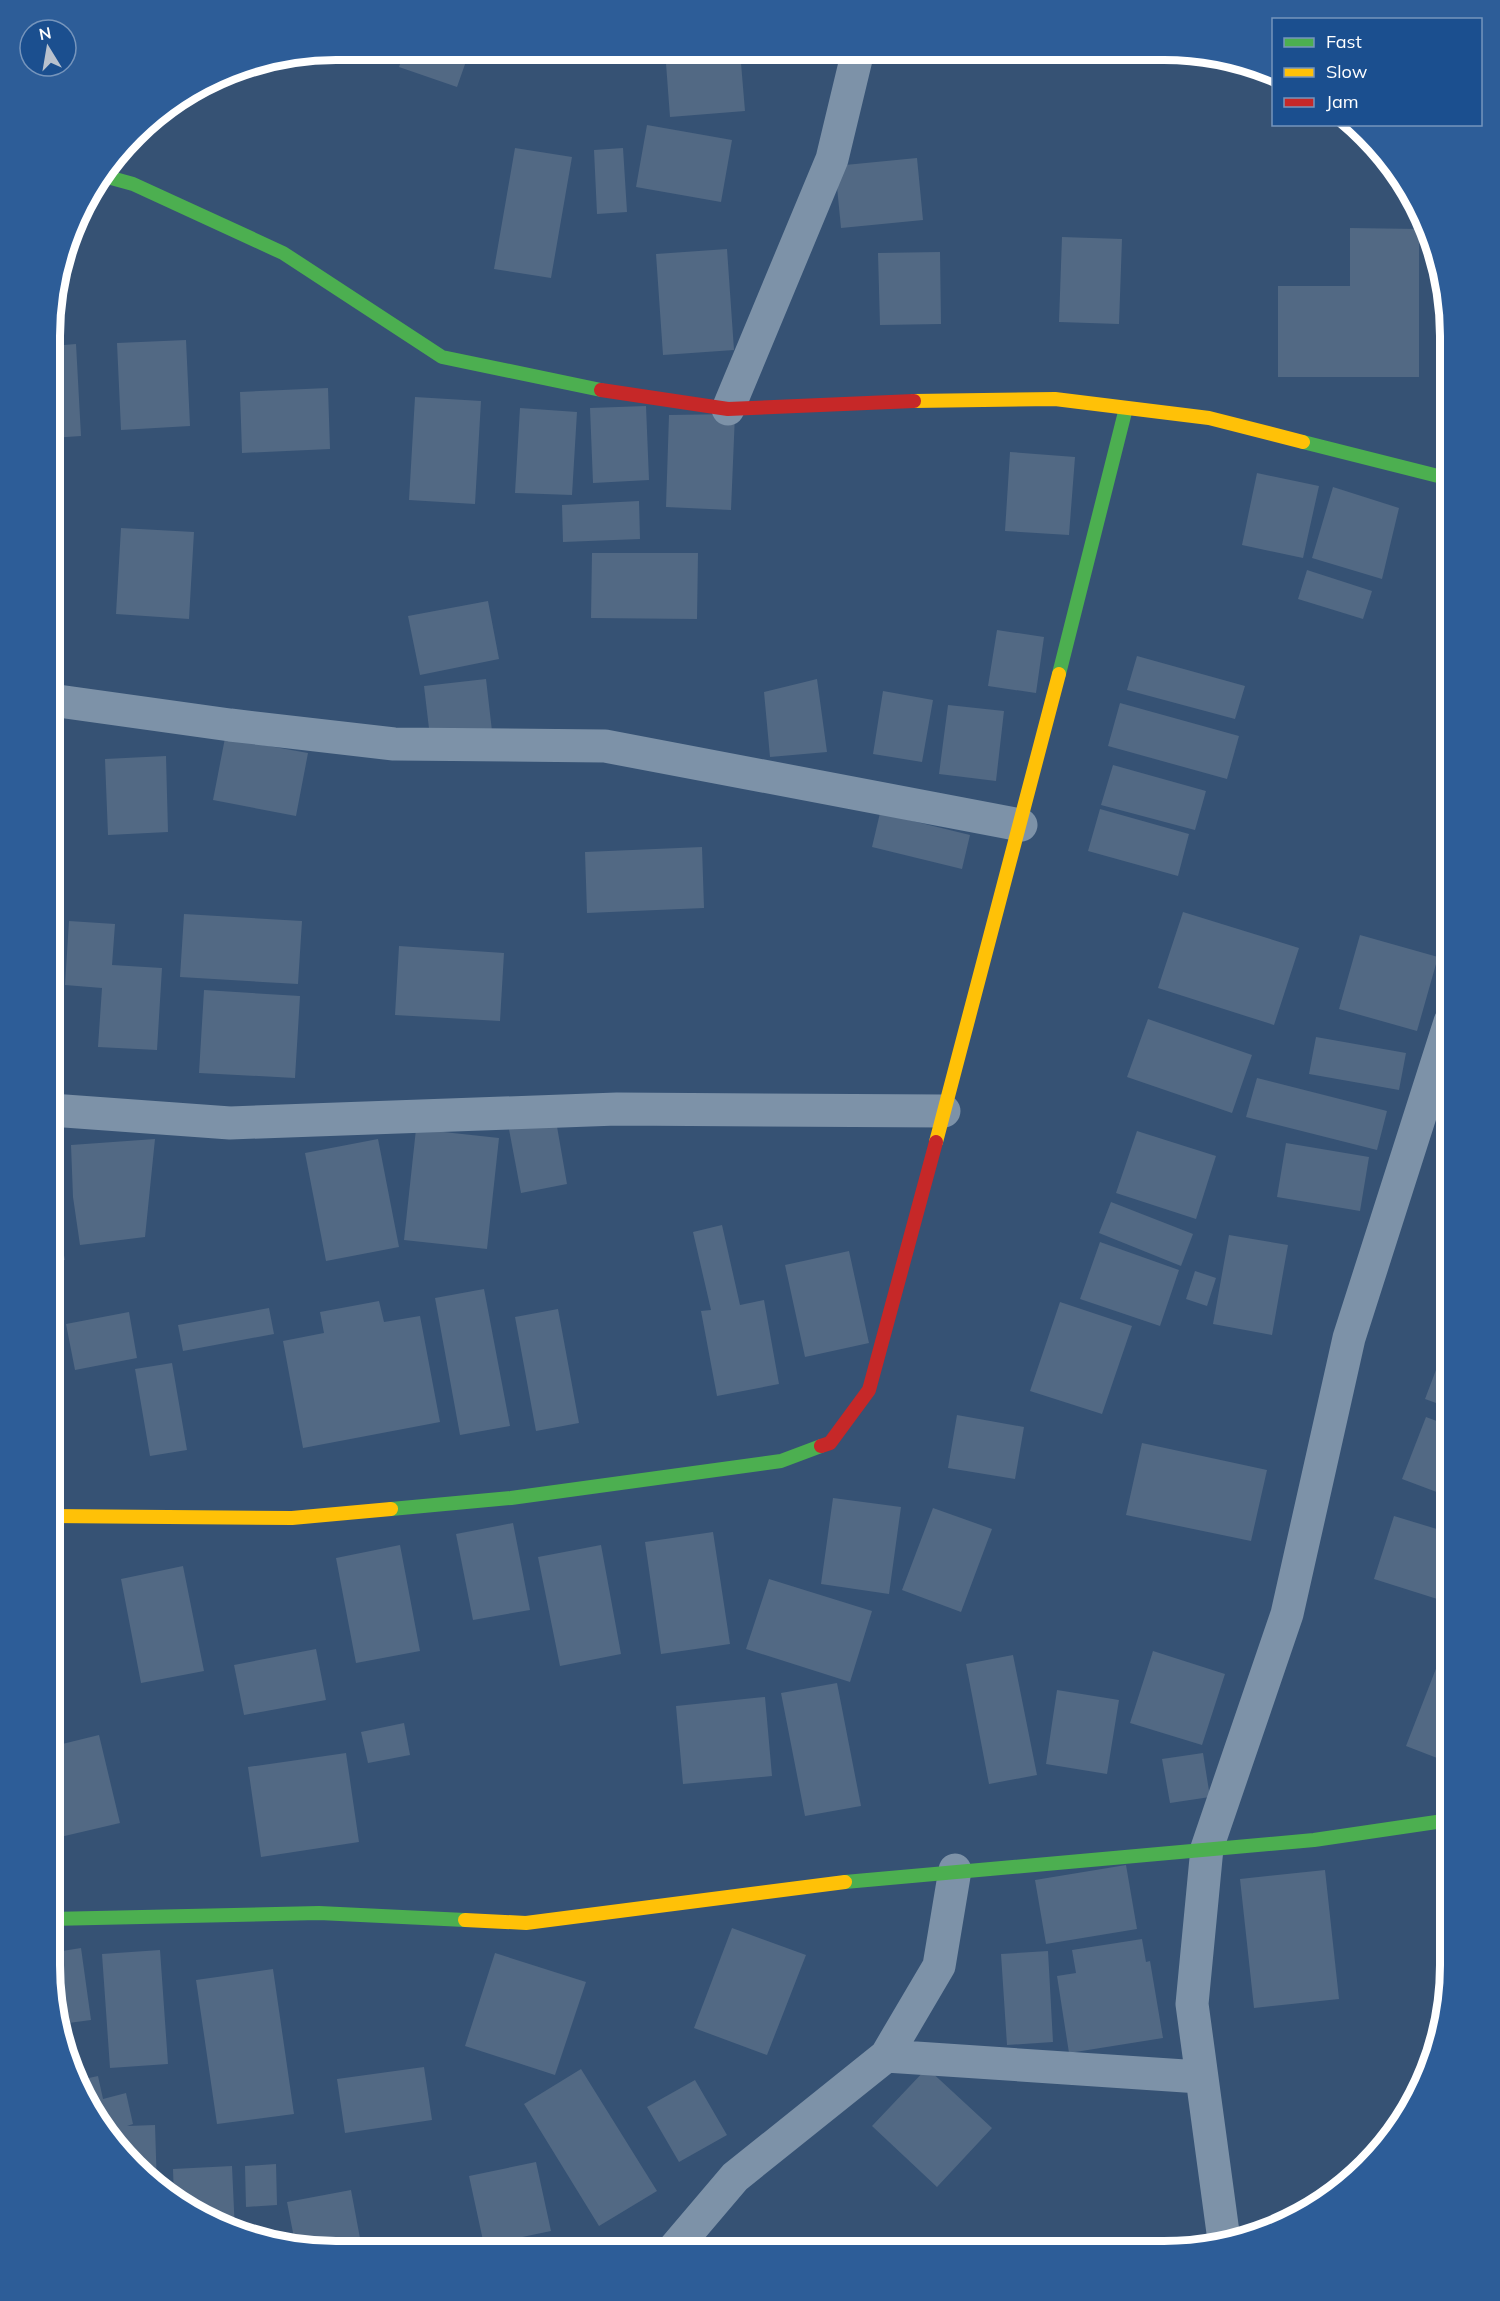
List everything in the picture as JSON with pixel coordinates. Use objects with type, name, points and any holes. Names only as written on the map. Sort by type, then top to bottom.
[{"type":"street","points":[[728,409],[832,159],[856,60]]},
{"type":"street","points":[[111,178],[133,183],[283,253],[442,357],[603,390],[728,409],[891,401],[1055,399],[1209,418],[1440,476]]},
{"type":"street","points":[[60,1516],[292,1518],[511,1498],[781,1461],[830,1443],[869,1390],[1021,825],[1126,408]]},
{"type":"street","points":[[60,701],[230,725],[394,744],[605,746],[1021,825]]},
{"type":"street","points":[[1223,2235],[1200,2077],[1192,2004],[1207,1848],[1287,1614],[1349,1338],[1440,1053]]},
{"type":"street","points":[[60,1111],[230,1123],[617,1109],[944,1111]]},
{"type":"street","points":[[60,1918],[319,1913],[526,1923],[800,1886],[955,1870],[1314,1840],[1440,1821]]},
{"type":"street","points":[[681,2241],[735,2177],[886,2056],[939,1966],[955,1870]]},
{"type":"street","points":[[886,2056],[1200,2077]]},
{"type":"building","points":[[401,60],[466,60],[457,87],[399,67]]},
{"type":"building","points":[[666,60],[741,60],[745,111],[670,117]]},
{"type":"building","points":[[647,125],[732,140],[721,202],[636,187]]},
{"type":"building","points":[[515,148],[572,157],[551,278],[494,269]]},
{"type":"building","points":[[623,148],[627,212],[597,214],[594,150]]},
{"type":"building","points":[[917,158],[923,220],[841,228],[835,166]]},
{"type":"building","points":[[1350,228],[1419,229],[1419,377],[1278,377],[1278,286],[1350,286]]},
{"type":"building","points":[[1062,237],[1122,239],[1119,324],[1059,322]]},
{"type":"building","points":[[727,249],[734,350],[663,355],[656,254]]},
{"type":"building","points":[[940,252],[941,324],[880,325],[878,253]]},
{"type":"building","points":[[186,340],[190,426],[121,430],[117,343]]},
{"type":"building","points":[[76,344],[81,436],[60,437],[60,345]]},
{"type":"building","points":[[328,388],[330,449],[242,453],[240,392]]},
{"type":"building","points":[[415,397],[481,401],[475,504],[409,500]]},
{"type":"building","points":[[646,406],[649,480],[593,483],[590,408]]},
{"type":"building","points":[[520,408],[577,412],[572,495],[515,493]]},
{"type":"building","points":[[735,414],[731,510],[666,507],[669,415]]},
{"type":"building","points":[[1010,452],[1075,457],[1069,535],[1005,531]]},
{"type":"building","points":[[1257,473],[1319,486],[1303,558],[1242,545]]},
{"type":"building","points":[[1333,487],[1399,508],[1382,579],[1312,558]]},
{"type":"building","points":[[639,501],[640,539],[563,542],[562,505]]},
{"type":"building","points":[[121,528],[194,532],[189,619],[116,614]]},
{"type":"building","points":[[592,553],[698,553],[697,619],[591,618]]},
{"type":"building","points":[[1307,570],[1372,591],[1363,619],[1298,599]]},
{"type":"building","points":[[488,601],[499,659],[420,675],[408,616]]},
{"type":"building","points":[[997,630],[1044,637],[1036,693],[988,686]]},
{"type":"building","points":[[1137,656],[1245,686],[1235,719],[1127,690]]},
{"type":"building","points":[[486,679],[492,731],[430,737],[424,686]]},
{"type":"building","points":[[817,679],[827,752],[770,757],[764,692]]},
{"type":"building","points":[[883,691],[933,700],[922,762],[873,754]]},
{"type":"building","points":[[1120,703],[1239,736],[1227,779],[1108,746]]},
{"type":"building","points":[[948,705],[1004,711],[996,781],[939,774]]},
{"type":"building","points":[[225,738],[308,753],[296,816],[213,800]]},
{"type":"building","points":[[166,756],[168,832],[108,835],[105,759]]},
{"type":"building","points":[[1113,765],[1206,791],[1195,830],[1101,805]]},
{"type":"building","points":[[1100,809],[1189,834],[1178,876],[1088,851]]},
{"type":"building","points":[[880,813],[970,835],[962,869],[872,847]]},
{"type":"building","points":[[702,847],[704,908],[587,913],[585,852]]},
{"type":"building","points":[[1183,912],[1299,948],[1274,1025],[1158,988]]},
{"type":"building","points":[[184,914],[302,921],[298,984],[180,977]]},
{"type":"building","points":[[69,921],[115,924],[112,965],[162,968],[157,1050],[98,1047],[102,988],[65,985]]},
{"type":"building","points":[[1360,935],[1438,957],[1417,1031],[1339,1009]]},
{"type":"building","points":[[399,946],[504,953],[500,1021],[395,1015]]},
{"type":"building","points":[[204,990],[300,996],[295,1078],[199,1073]]},
{"type":"building","points":[[1148,1019],[1252,1055],[1232,1113],[1127,1077]]},
{"type":"building","points":[[1316,1037],[1406,1053],[1399,1090],[1309,1074]]},
{"type":"building","points":[[1257,1078],[1387,1111],[1377,1150],[1246,1117]]},
{"type":"building","points":[[555,1115],[567,1184],[521,1193],[508,1124]]},
{"type":"building","points":[[416,1129],[499,1138],[487,1249],[404,1240]]},
{"type":"building","points":[[1137,1131],[1216,1156],[1196,1219],[1116,1193]]},
{"type":"building","points":[[155,1139],[145,1237],[80,1245],[73,1197],[71,1145]]},
{"type":"building","points":[[378,1139],[399,1247],[326,1261],[305,1153]]},
{"type":"building","points":[[1286,1143],[1369,1157],[1360,1211],[1277,1197]]},
{"type":"building","points":[[1111,1202],[1193,1234],[1181,1266],[1099,1233]]},
{"type":"building","points":[[722,1225],[740,1305],[764,1300],[779,1384],[717,1396],[701,1311],[711,1310],[693,1232]]},
{"type":"building","points":[[1229,1235],[1288,1245],[1272,1335],[1213,1324]]},
{"type":"building","points":[[60,1236],[65,1260],[60,1261]]},
{"type":"building","points":[[1100,1242],[1179,1270],[1160,1326],[1080,1299]]},
{"type":"building","points":[[849,1251],[869,1343],[805,1357],[785,1265]]},
{"type":"building","points":[[1195,1271],[1216,1278],[1207,1306],[1186,1299]]},
{"type":"building","points":[[484,1289],[510,1426],[460,1435],[435,1298]]},
{"type":"building","points":[[379,1301],[384,1322],[420,1316],[440,1422],[303,1448],[283,1341],[324,1333],[320,1312]]},
{"type":"building","points":[[1060,1302],[1132,1326],[1102,1414],[1030,1391]]},
{"type":"building","points":[[269,1308],[274,1334],[183,1351],[178,1325]]},
{"type":"building","points":[[558,1309],[579,1423],[536,1431],[515,1317]]},
{"type":"building","points":[[129,1312],[137,1358],[75,1370],[66,1324]]},
{"type":"building","points":[[1440,1359],[1440,1404],[1425,1399]]},
{"type":"building","points":[[172,1363],[187,1450],[150,1456],[135,1369]]},
{"type":"building","points":[[957,1415],[1024,1427],[1015,1479],[948,1468]]},
{"type":"building","points":[[1426,1417],[1440,1422],[1440,1493],[1402,1479]]},
{"type":"building","points":[[1142,1443],[1267,1470],[1251,1541],[1126,1515]]},
{"type":"building","points":[[833,1498],[901,1507],[889,1594],[821,1584]]},
{"type":"building","points":[[933,1508],[992,1529],[961,1612],[902,1590]]},
{"type":"building","points":[[1394,1516],[1440,1530],[1440,1600],[1374,1579]]},
{"type":"building","points":[[513,1523],[530,1610],[473,1620],[456,1534]]},
{"type":"building","points":[[713,1532],[730,1644],[661,1654],[645,1542]]},
{"type":"building","points":[[400,1545],[420,1651],[356,1663],[336,1558]]},
{"type":"building","points":[[601,1545],[621,1654],[560,1666],[538,1557]]},
{"type":"building","points":[[183,1566],[204,1671],[141,1683],[121,1579]]},
{"type":"building","points":[[769,1579],[872,1611],[850,1682],[746,1649]]},
{"type":"building","points":[[316,1649],[326,1700],[244,1715],[234,1665]]},
{"type":"building","points":[[1153,1651],[1225,1674],[1202,1745],[1130,1723]]},
{"type":"building","points":[[1013,1655],[1037,1775],[989,1784],[966,1664]]},
{"type":"building","points":[[1440,1658],[1440,1759],[1406,1746]]},
{"type":"building","points":[[837,1683],[861,1806],[805,1816],[781,1693]]},
{"type":"building","points":[[1057,1690],[1119,1700],[1107,1774],[1046,1764]]},
{"type":"building","points":[[765,1697],[772,1776],[683,1784],[676,1706]]},
{"type":"building","points":[[404,1723],[410,1755],[368,1763],[361,1732]]},
{"type":"building","points":[[99,1735],[120,1823],[60,1837],[60,1745]]},
{"type":"building","points":[[346,1753],[359,1842],[261,1857],[248,1767]]},
{"type":"building","points":[[1203,1753],[1210,1797],[1170,1803],[1162,1759]]},
{"type":"building","points":[[1126,1865],[1137,1929],[1046,1944],[1035,1880]]},
{"type":"building","points":[[1325,1870],[1339,1999],[1254,2008],[1240,1879]]},
{"type":"building","points":[[732,1928],[806,1955],[767,2055],[694,2028]]},
{"type":"building","points":[[1142,1939],[1146,1962],[1150,1961],[1163,2038],[1069,2053],[1057,1976],[1076,1973],[1072,1950]]},
{"type":"building","points":[[81,1948],[91,2020],[66,2023],[62,2001],[60,1951]]},
{"type":"building","points":[[160,1950],[168,2064],[110,2068],[102,1954]]},
{"type":"building","points":[[1048,1951],[1053,2042],[1007,2045],[1001,1954]]},
{"type":"building","points":[[495,1953],[586,1982],[555,2075],[465,2046]]},
{"type":"building","points":[[273,1969],[294,2114],[217,2124],[196,1980]]},
{"type":"building","points":[[424,2067],[432,2120],[345,2133],[337,2079]]},
{"type":"building","points":[[927,2068],[992,2128],[937,2187],[872,2126]]},
{"type":"building","points":[[581,2069],[657,2191],[599,2226],[524,2104]]},
{"type":"building","points":[[98,2076],[103,2099],[126,2093],[133,2124],[127,2126],[155,2125],[157,2175],[117,2133],[84,2079]]},
{"type":"building","points":[[695,2080],[727,2135],[679,2162],[647,2107]]},
{"type":"building","points":[[536,2162],[551,2231],[503,2241],[483,2241],[469,2176]]},
{"type":"building","points":[[276,2164],[277,2205],[246,2207],[245,2166]]},
{"type":"building","points":[[232,2166],[235,2222],[214,2213],[174,2188],[173,2169]]},
{"type":"building","points":[[351,2190],[361,2241],[294,2238],[287,2202]]},
{"type":"traffic: fast","points":[[110,178],[133,184],[283,253],[442,357],[601,390]]},
{"type":"traffic: fast","points":[[1059,674],[1126,408]]},
{"type":"traffic: fast","points":[[1303,442],[1440,476]]},
{"type":"traffic: fast","points":[[391,1509],[511,1498],[781,1461],[821,1446]]},
{"type":"traffic: fast","points":[[845,1882],[1314,1840],[1440,1821]]},
{"type":"traffic: fast","points":[[60,1919],[319,1913],[465,1920]]},
{"type":"traffic: slow","points":[[914,401],[1055,399],[1209,418],[1303,442]]},
{"type":"traffic: slow","points":[[936,1142],[1059,674]]},
{"type":"traffic: slow","points":[[60,1516],[292,1518],[391,1509]]},
{"type":"traffic: slow","points":[[465,1920],[526,1923],[845,1882]]},
{"type":"traffic: jam","points":[[601,390],[728,409],[914,401]]},
{"type":"traffic: jam","points":[[821,1446],[830,1443],[869,1390],[936,1142]]}]
